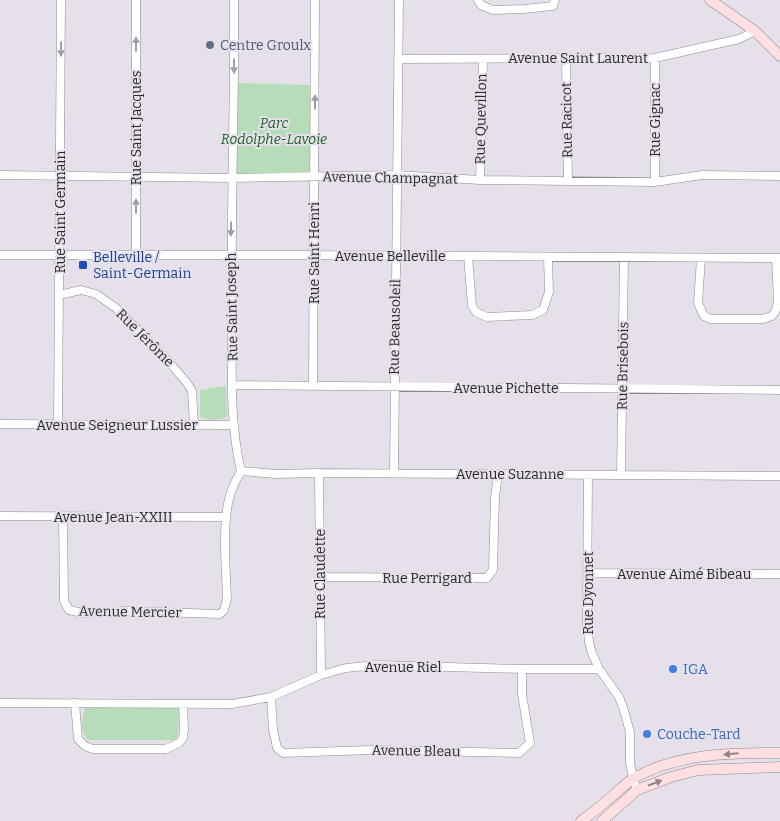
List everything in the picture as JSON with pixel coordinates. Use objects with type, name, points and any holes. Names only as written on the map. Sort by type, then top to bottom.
[{"type":"street","name":"Rue Saint Germain","points":[[58,424],[61,0]]},
{"type":"street","name":"Rue Saint Jacques","points":[[136,0],[136,255]]},
{"type":"street","name":"Rue Saint Joseph","points":[[234,0],[231,255],[234,425],[236,449],[241,471]]},
{"type":"street","name":"Rue Saint Henri","points":[[313,386],[315,0]]},
{"type":"street","name":"Rue Beausoleil","points":[[394,473],[399,0]]},
{"type":"street","points":[[478,0],[481,5],[493,10],[524,10],[553,6],[555,0]]},
{"type":"street","points":[[710,0],[755,32],[780,56]]},
{"type":"street","name":"Avenue Saint Laurent","points":[[398,59],[655,58],[740,39],[755,32]]},
{"type":"street","name":"Rue Racicot","points":[[566,58],[568,181]]},
{"type":"street","name":"Rue Gignac","points":[[655,58],[655,182]]},
{"type":"street","name":"Rue Quevillon","points":[[480,180],[482,59]]},
{"type":"street","name":"Avenue Champagnat","points":[[0,175],[232,178],[397,175],[480,180],[655,182],[702,176],[780,176]]},
{"type":"street","name":"Avenue Belleville","points":[[0,255],[778,258]]},
{"type":"street","points":[[468,256],[472,306],[476,312],[487,317],[532,315],[543,310],[550,292],[548,257]]},
{"type":"street","name":"Rue Brisebois","points":[[622,475],[624,257]]},
{"type":"street","points":[[701,258],[698,303],[704,316],[711,319],[763,319],[772,316],[776,310],[778,300],[778,258]]},
{"type":"street","name":"Rue Jérôme","points":[[59,295],[81,290],[96,294],[116,308],[187,383],[192,391],[194,425]]},
{"type":"street","name":"Avenue Pichette","points":[[233,385],[780,390]]},
{"type":"street","name":"Avenue Seigneur Lussier","points":[[0,424],[234,425]]},
{"type":"street","points":[[226,517],[231,493],[241,471]]},
{"type":"street","name":"Avenue Suzanne","points":[[241,471],[276,474],[780,476]]},
{"type":"street","name":"Rue Claudette","points":[[319,473],[321,675]]},
{"type":"street","name":"Rue Perrigard","points":[[320,577],[487,578],[493,570],[495,497],[498,474]]},
{"type":"street","name":"Rue Dyonnet","points":[[588,474],[588,642],[599,669],[620,697],[624,707],[630,732],[630,763],[637,790]]},
{"type":"street","name":"Avenue Jean-XXIII","points":[[0,516],[226,517]]},
{"type":"street","name":"Avenue Mercier","points":[[63,517],[64,601],[69,610],[82,613],[128,611],[220,614],[224,610],[227,599],[226,517]]},
{"type":"street","name":"Avenue Aimé Bibeau","points":[[588,573],[780,574]]},
{"type":"street","name":"Avenue Riel","points":[[0,703],[232,704],[271,697],[321,675],[346,668],[376,665],[599,669]]},
{"type":"street","name":"Avenue Bleau","points":[[271,697],[273,729],[277,748],[283,753],[371,750],[519,753],[530,743],[522,694],[522,669]]},
{"type":"street","points":[[75,703],[78,739],[85,746],[93,749],[166,749],[179,743],[183,738],[184,729],[183,704]]},
{"type":"street","points":[[580,821],[633,778],[665,764],[697,757],[780,753]]},
{"type":"street","points":[[602,821],[637,790],[671,777],[698,770],[780,767]]},
{"type":"green space","name":"Parc Rodolphe-Lavoie","points":[[234,83],[314,85],[315,176],[232,178]]},
{"type":"green space","points":[[226,386],[227,415],[225,418],[216,420],[202,418],[200,416],[200,390]]},
{"type":"green space","points":[[90,705],[176,706],[179,710],[178,736],[175,740],[88,740],[83,733],[82,725],[85,708]]},
{"type":"place","name":"Centre Groulx","points":[[210,45]]},
{"type":"place","name":"Belleville / Saint-Germain","points":[[83,265]]},
{"type":"place","name":"IGA","points":[[673,669]]},
{"type":"place","name":"Couche-Tard","points":[[647,734]]}]
